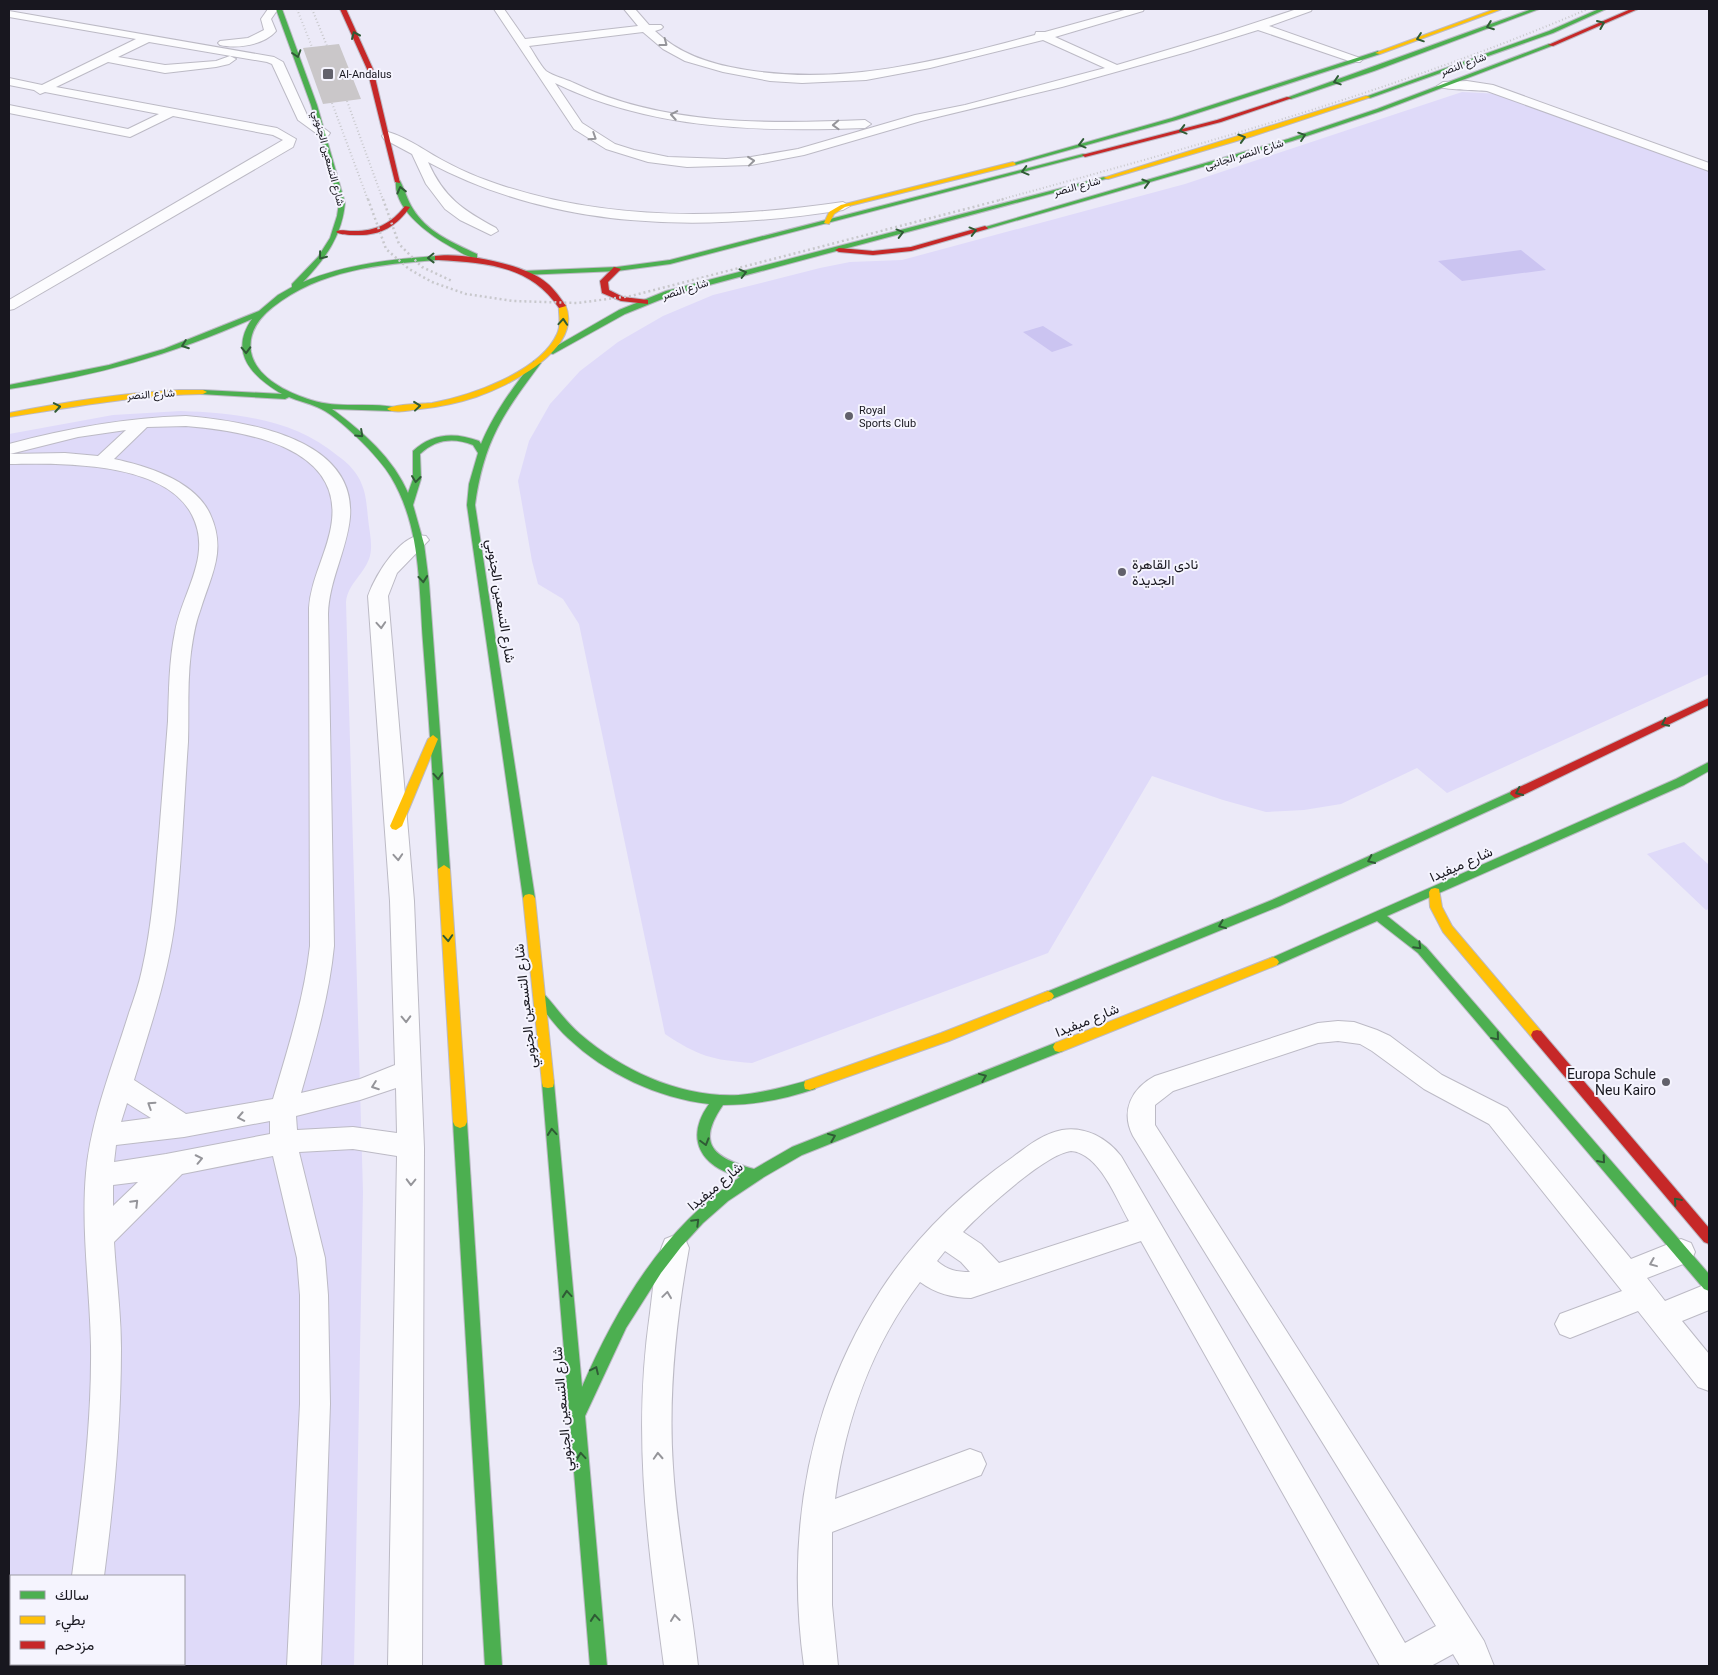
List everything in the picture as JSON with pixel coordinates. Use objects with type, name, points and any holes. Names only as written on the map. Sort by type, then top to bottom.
[{"type":"main road","name":"شارع التسعين الجنوبي","points":[[279,9],[295,47],[324,133],[342,203],[342,222],[338,232],[320,259],[286,294]]},
{"type":"main road","points":[[343,9],[370,69],[407,208],[422,226],[443,241],[489,263],[523,273],[539,281],[560,302],[565,318],[561,335],[550,352],[537,364],[496,387],[450,401],[390,409],[354,409],[321,405],[295,398],[273,388],[255,374],[245,357],[245,342],[251,327],[263,312],[286,294],[312,282],[342,271],[387,262],[438,258],[489,263]]},
{"type":"main road","points":[[827,223],[831,213],[843,206],[1110,137],[1207,108],[1356,60],[1499,9]]},
{"type":"main road","name":"شارع النصر","points":[[523,273],[617,269],[670,262],[1219,121],[1372,70],[1536,9]]},
{"type":"main road","name":"شارع النصر","points":[[550,352],[622,312],[695,285],[840,250],[1109,178],[1248,136],[1412,82],[1551,32],[1603,9]]},
{"type":"main road","name":"شارع النصر الجانبى","points":[[840,250],[874,253],[912,248],[1128,188],[1290,140],[1443,86],[1569,38],[1636,9]]},
{"type":"main road","points":[[1551,32],[1569,38]]},
{"type":"main road","points":[[1436,47],[1437,50],[1447,56],[1475,59]]},
{"type":"main road","points":[[1372,70],[1400,73],[1408,76],[1412,82]]},
{"type":"main road","points":[[1110,137],[1126,145]]},
{"type":"main road","points":[[1109,178],[1128,188]]},
{"type":"main road","points":[[338,232],[363,234],[384,230],[399,221],[407,208]]},
{"type":"main road","points":[[617,269],[604,280],[605,291],[621,299],[645,302]]},
{"type":"main road","points":[[9,387],[105,368],[183,346],[263,312]]},
{"type":"main road","name":"شارع التسعين الجنوبي","points":[[537,364],[518,385],[498,414],[480,451],[472,486],[471,505],[525,871],[540,997],[599,1666]]},
{"type":"main road","points":[[105,368],[121,380],[111,398]]},
{"type":"main road","name":"شارع النصر","points":[[9,415],[111,398],[194,391],[295,398]]},
{"type":"main road","points":[[321,405],[349,425],[370,444],[392,473],[409,505],[420,540],[436,733],[494,1666]]},
{"type":"main road","points":[[409,505],[417,479],[416,453],[423,446],[436,440],[458,438],[476,443],[480,451]]},
{"type":"main road","points":[[540,997],[561,1023],[581,1041],[619,1068],[656,1085],[696,1097],[720,1100],[744,1100],[792,1091],[950,1036],[1276,903],[1554,776],[1709,702]]},
{"type":"main road","points":[[396,826],[436,733]]},
{"type":"main road","name":"شارع ميفيدا","points":[[578,1416],[592,1376],[610,1339],[630,1304],[652,1272],[676,1242],[717,1202],[752,1174],[797,1151],[1276,961],[1680,782],[1709,766]]},
{"type":"main road","points":[[1435,892],[1436,907],[1447,929],[1536,1047],[1709,1238]]},
{"type":"main road","points":[[1379,916],[1410,938],[1469,998],[1513,1057],[1709,1284]]},
{"type":"main road","points":[[1513,1057],[1536,1047]]},
{"type":"main road","points":[[720,1100],[707,1114],[702,1132],[703,1143],[708,1153],[716,1162],[739,1173],[752,1174]]},
{"type":"street","points":[[273,9],[266,19],[277,62],[302,116],[324,133]]},
{"type":"street","points":[[498,9],[578,126],[592,138],[612,148],[639,156],[670,161],[728,163],[756,161],[806,150],[919,118],[973,107],[1116,69],[1258,26],[1307,9]]},
{"type":"street","points":[[629,9],[664,44],[682,56],[721,68],[761,76],[826,80],[855,79],[914,70],[1139,9]]},
{"type":"street","points":[[522,43],[646,28],[670,33],[710,55],[746,64],[790,69],[836,70],[904,64],[1032,31],[1090,13],[1114,9]]},
{"type":"street","points":[[13,14],[148,38],[196,44],[246,41],[260,38],[270,31]]},
{"type":"street","points":[[13,14],[196,44],[277,62]]},
{"type":"street","points":[[654,14],[670,33]]},
{"type":"street","points":[[9,28],[32,18]]},
{"type":"street","points":[[1258,26],[1356,60]]},
{"type":"street","points":[[1032,31],[1116,69]]},
{"type":"street","points":[[15,103],[148,38]]},
{"type":"street","points":[[106,58],[165,69],[216,64],[230,59]]},
{"type":"street","points":[[1486,84],[1489,68]]},
{"type":"street","points":[[542,72],[578,90],[625,105],[710,121],[792,126],[870,123],[919,118]]},
{"type":"street","points":[[9,82],[277,132],[290,139],[288,144],[9,306]]},
{"type":"street","points":[[1486,84],[1502,93],[1709,167]]},
{"type":"street","points":[[1443,86],[1486,84],[1709,162]]},
{"type":"street","points":[[15,103],[130,133],[172,112]]},
{"type":"street","points":[[571,115],[587,109],[625,105]]},
{"type":"street","points":[[792,126],[802,130],[808,136],[809,143],[806,150]]},
{"type":"street","points":[[388,136],[464,176],[492,187],[520,196],[591,211],[670,219],[705,220],[780,215],[843,206]]},
{"type":"street","points":[[416,150],[424,171],[437,191],[456,211],[491,231]]},
{"type":"street","points":[[102,462],[142,423]]},
{"type":"street","points":[[9,449],[80,431],[142,423],[210,423],[247,430],[276,438],[297,447],[314,457],[327,471],[338,489],[342,519],[321,588],[318,630],[322,946],[318,983],[311,1014],[283,1109],[284,1144],[311,1258],[314,1295],[315,1404],[304,1666]]},
{"type":"street","points":[[9,459],[59,457],[102,462],[150,475],[182,492],[198,507],[205,524],[209,542],[206,561],[187,622],[181,654],[176,770],[164,914],[154,973],[138,1030],[104,1135],[100,1175],[100,1237],[106,1346],[104,1408],[100,1485],[88,1575]]},
{"type":"street","points":[[405,1666],[411,1148],[402,901],[378,596],[382,580],[393,565],[420,540]]},
{"type":"street","points":[[1477,1666],[1472,1654],[1142,1128],[1139,1111],[1141,1103],[1149,1092],[1164,1083],[1318,1033],[1341,1030],[1365,1035],[1388,1046],[1432,1082],[1483,1105],[1498,1116],[1709,1377]]},
{"type":"street","points":[[104,1135],[184,1126],[283,1109],[368,1088],[408,1070]]},
{"type":"street","points":[[119,1084],[184,1126]]},
{"type":"street","points":[[100,1175],[284,1144],[357,1137],[376,1139],[411,1148]]},
{"type":"street","points":[[821,1666],[813,1594],[816,1522],[825,1462],[846,1387],[878,1322],[919,1262],[943,1235],[993,1187],[1048,1147],[1064,1140],[1083,1142],[1100,1150],[1111,1164],[1399,1666],[1458,1632]]},
{"type":"street","points":[[100,1237],[174,1164]]},
{"type":"street","points":[[919,1262],[936,1278],[959,1285],[972,1285],[1146,1227]]},
{"type":"street","points":[[943,1235],[971,1253],[994,1277]]},
{"type":"street","points":[[676,1242],[661,1336],[657,1386],[656,1438],[660,1492],[681,1666]]},
{"type":"street","points":[[1625,1274],[1681,1252]]},
{"type":"street","points":[[1570,1324],[1709,1296]]},
{"type":"street","points":[[816,1522],[970,1464]]},
{"type":"shaded area","name":"نادى القاهرة الجديدة","points":[[1462,92],[1501,94],[1709,171],[1709,674],[1447,793],[1417,768],[1341,804],[1304,810],[1266,812],[1223,800],[1152,776],[1048,953],[752,1063],[706,1056],[665,1034],[579,624],[563,599],[538,584],[532,561],[518,481],[529,441],[550,404],[580,371],[618,342],[663,316],[713,295],[850,262],[902,260],[1185,184]]},
{"type":"shaded area","points":[[1521,250],[1546,270],[1462,281],[1438,261]]},
{"type":"shaded area","points":[[1043,326],[1073,345],[1052,352],[1023,332]]},
{"type":"shaded area","points":[[181,411],[243,416],[283,426],[321,444],[352,469],[358,476],[363,489],[371,551],[368,562],[347,595],[346,602],[363,1192],[354,1666],[9,1666],[9,434],[113,415]]},
{"type":"shaded area","points":[[1684,842],[1709,865],[1709,909],[1706,910],[1647,854]]},
{"type":"building","name":"Al-Andalus","points":[[339,44],[361,99],[323,104],[303,48]]},
{"type":"railway","points":[[297,9],[312,47]]},
{"type":"railway","points":[[312,9],[327,46]]},
{"type":"railway","points":[[999,200],[1297,115],[1444,65],[1588,9]]},
{"type":"railway","points":[[347,101],[383,200]]},
{"type":"railway","points":[[332,103],[368,200]]},
{"type":"railway","points":[[368,199],[386,249],[409,269],[432,282],[466,294],[513,301],[577,303],[631,296],[1004,199]]},
{"type":"railway","points":[[383,199],[399,244],[422,267],[452,281]]},
{"type":"traffic: fast","points":[[279,9],[314,105],[342,203],[338,227],[327,249],[295,286]]},
{"type":"traffic: fast","points":[[1289,98],[1372,70],[1536,9]]},
{"type":"traffic: fast","points":[[1368,97],[1551,32],[1603,9]]},
{"type":"traffic: fast","points":[[985,228],[1290,140],[1379,110],[1551,45]]},
{"type":"traffic: fast","points":[[1013,164],[1174,119],[1378,53]]},
{"type":"traffic: fast","points":[[523,273],[617,269],[670,262],[1085,155]]},
{"type":"traffic: fast","points":[[550,352],[622,312],[669,293],[1106,178]]},
{"type":"traffic: fast","points":[[398,182],[403,197],[417,220],[436,236],[474,256]]},
{"type":"traffic: fast","points":[[391,409],[318,405],[287,394],[270,384],[257,372],[248,358],[246,343],[250,328],[261,313],[281,297],[317,279],[356,267],[438,258]]},
{"type":"traffic: fast","points":[[9,387],[89,372],[148,357],[215,333],[263,312]]},
{"type":"traffic: fast","points":[[529,898],[471,505],[478,465],[484,446],[511,396],[537,363]]},
{"type":"traffic: fast","points":[[203,392],[285,397]]},
{"type":"traffic: fast","points":[[321,405],[356,432],[377,452],[402,489],[415,525],[424,583],[444,869]]},
{"type":"traffic: fast","points":[[409,505],[417,479],[416,453],[422,447],[436,439],[452,437],[476,443],[480,451]]},
{"type":"traffic: fast","points":[[1273,962],[1680,782],[1709,766]]},
{"type":"traffic: fast","points":[[1048,996],[1276,903],[1515,794]]},
{"type":"traffic: fast","points":[[1379,916],[1422,950],[1709,1284]]},
{"type":"traffic: fast","points":[[540,997],[561,1023],[592,1051],[631,1075],[673,1092],[717,1100],[739,1100],[757,1098],[810,1085]]},
{"type":"traffic: fast","points":[[579,1412],[621,1323],[656,1268],[698,1219],[723,1197],[741,1184],[797,1151],[1059,1047]]},
{"type":"traffic: fast","points":[[548,1083],[599,1666]]},
{"type":"traffic: fast","points":[[720,1100],[704,1127],[703,1138],[706,1149],[723,1165],[752,1174]]},
{"type":"traffic: fast","points":[[460,1122],[494,1666]]},
{"type":"traffic: slow","points":[[1378,53],[1499,9]]},
{"type":"traffic: slow","points":[[1106,178],[1248,136],[1368,97]]},
{"type":"traffic: slow","points":[[827,223],[831,213],[843,206],[1013,164]]},
{"type":"traffic: slow","points":[[391,409],[411,408],[453,401],[474,395],[513,378],[530,367],[555,344],[562,332],[564,320],[562,306]]},
{"type":"traffic: slow","points":[[9,415],[81,402],[154,393],[203,392]]},
{"type":"traffic: slow","points":[[396,826],[433,739]]},
{"type":"traffic: slow","points":[[444,869],[460,1122]]},
{"type":"traffic: slow","points":[[1435,892],[1436,907],[1447,929],[1537,1035]]},
{"type":"traffic: slow","points":[[529,898],[548,1083]]},
{"type":"traffic: slow","points":[[1059,1047],[1273,962]]},
{"type":"traffic: slow","points":[[810,1085],[945,1037],[1048,996]]},
{"type":"traffic: jam","points":[[343,9],[370,69],[398,182]]},
{"type":"traffic: jam","points":[[1551,45],[1635,9]]},
{"type":"traffic: jam","points":[[1085,155],[1219,121],[1289,98]]},
{"type":"traffic: jam","points":[[339,232],[369,233],[386,228],[407,207]]},
{"type":"traffic: jam","points":[[839,250],[873,253],[911,249],[985,228]]},
{"type":"traffic: jam","points":[[438,258],[472,260],[524,272],[540,281],[552,292],[562,306]]},
{"type":"traffic: jam","points":[[617,269],[604,281],[605,291],[621,299],[645,302]]},
{"type":"traffic: jam","points":[[1515,794],[1709,701]]},
{"type":"traffic: jam","points":[[1537,1035],[1709,1238]]},
{"type":"place","name":"Al-Andalus","points":[[328,74]]},
{"type":"place","name":"Royal Sports Club","points":[[849,416]]},
{"type":"place","name":"نادى القاهرة الجديدة","points":[[1122,572]]},
{"type":"place","name":"Europa Schule Neu Kairo","points":[[1666,1082]]}]
